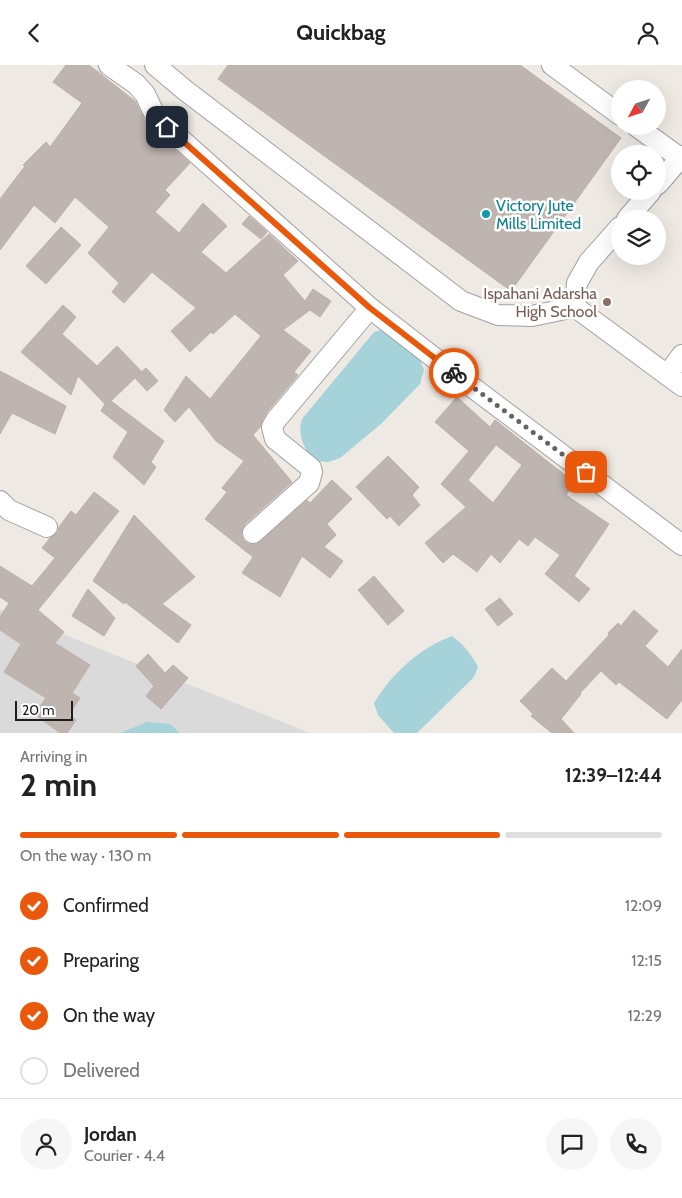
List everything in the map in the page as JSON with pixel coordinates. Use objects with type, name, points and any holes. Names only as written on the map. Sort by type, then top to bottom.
[{"type":"street","points":[[110,65],[136,84],[145,94],[153,111],[167,127],[370,308],[682,545]]},
{"type":"street","points":[[552,65],[611,108]]},
{"type":"street","points":[[164,67],[194,97],[461,301],[498,315],[532,316],[575,307],[675,381],[682,355]]},
{"type":"street","points":[[649,135],[681,157],[666,175]]},
{"type":"street","points":[[635,210],[643,200]]},
{"type":"street","points":[[575,307],[577,283],[589,262],[611,237]]},
{"type":"street","points":[[253,533],[309,483],[312,472],[311,468],[275,439],[272,427],[370,308]]},
{"type":"street","points":[[0,501],[9,510],[47,527]]},
{"type":"shaded area","points":[[0,609],[310,733],[0,733]]},
{"type":"water","points":[[385,329],[418,355],[424,370],[420,384],[382,423],[340,458],[328,462],[314,461],[302,441],[300,430],[302,419],[374,332]]},
{"type":"water","points":[[452,636],[467,650],[478,667],[474,677],[417,733],[394,733],[378,715],[374,703],[389,682],[408,663],[429,647]]},
{"type":"water","points":[[147,722],[170,724],[180,733],[120,733]]},
{"type":"building","points":[[66,65],[89,65],[135,101],[144,119],[158,135],[190,163],[165,190],[170,195],[155,212],[179,233],[203,203],[227,226],[201,252],[226,273],[269,234],[298,261],[283,275],[305,301],[313,289],[331,301],[320,317],[310,310],[283,330],[311,351],[294,372],[298,375],[267,412],[261,426],[253,435],[292,482],[245,524],[241,535],[244,541],[249,544],[255,545],[260,542],[307,500],[310,503],[332,480],[352,499],[327,524],[336,535],[324,547],[343,561],[330,578],[302,556],[280,597],[242,573],[253,557],[205,519],[227,492],[222,488],[244,461],[216,441],[189,407],[175,422],[164,410],[186,376],[210,399],[261,336],[235,314],[213,334],[211,332],[190,352],[171,331],[196,308],[152,272],[124,303],[112,292],[119,283],[88,253],[109,227],[75,197],[55,223],[34,205],[0,250],[0,199],[25,166],[23,165],[46,142],[50,147],[82,103],[53,82]]},
{"type":"building","name":"Victory Jute Mills Limited","points":[[228,65],[520,65],[611,131],[611,135],[617,135],[621,138],[616,145],[611,145],[611,152],[511,291],[218,79]]},
{"type":"building","points":[[249,216],[267,232],[261,239],[242,224]]},
{"type":"building","points":[[61,227],[81,245],[46,284],[26,266]]},
{"type":"building","points":[[63,305],[76,317],[62,334],[97,366],[117,346],[142,372],[146,368],[158,381],[147,391],[135,378],[111,401],[164,441],[151,462],[156,467],[144,485],[113,457],[128,432],[101,411],[105,404],[78,376],[71,395],[21,352]]},
{"type":"building","points":[[0,371],[66,406],[55,434],[12,413],[0,434]]},
{"type":"building","points":[[457,397],[490,427],[495,420],[575,483],[566,495],[609,524],[574,576],[590,589],[579,602],[545,574],[560,555],[535,537],[528,546],[519,539],[500,563],[491,554],[477,572],[453,554],[443,563],[425,543],[466,507],[441,484],[469,451],[435,422]],"holes":[[[496,445],[522,465],[493,503],[468,480]]]},
{"type":"building","points":[[388,456],[419,487],[412,495],[420,505],[399,526],[390,516],[387,519],[356,487]]},
{"type":"building","points":[[94,492],[119,511],[38,610],[64,632],[55,643],[90,665],[72,693],[80,698],[69,715],[76,720],[67,733],[60,733],[34,714],[46,698],[4,672],[21,644],[0,630],[0,617],[9,603],[0,597],[0,566],[32,586],[55,558],[42,548],[58,532],[59,527],[71,511],[76,515]]},
{"type":"building","points":[[134,515],[195,577],[162,604],[191,625],[178,643],[125,602],[124,604],[93,581]]},
{"type":"building","points":[[374,576],[404,611],[388,625],[358,590]]},
{"type":"building","points":[[88,589],[115,618],[104,636],[72,616]]},
{"type":"building","points":[[500,598],[513,614],[498,626],[485,609]]},
{"type":"building","points":[[634,610],[658,631],[645,646],[668,667],[682,649],[682,700],[667,719],[619,682],[616,685],[601,671],[580,693],[561,719],[574,733],[552,733],[531,716],[533,714],[520,701],[552,668],[566,681],[609,635],[608,633],[618,623],[621,626]]},
{"type":"building","points":[[148,654],[165,673],[173,665],[188,678],[161,709],[146,696],[154,686],[136,666]]},
{"type":"way so far","points":[[454,373],[586,472]]},
{"type":"place","name":"Victory Jute Mills Limited","points":[[486,214]]},
{"type":"place","name":"Ispahani Adarsha High School","points":[[607,302]]},
{"type":"route","points":[[167,127],[370,308],[454,373]]}]
